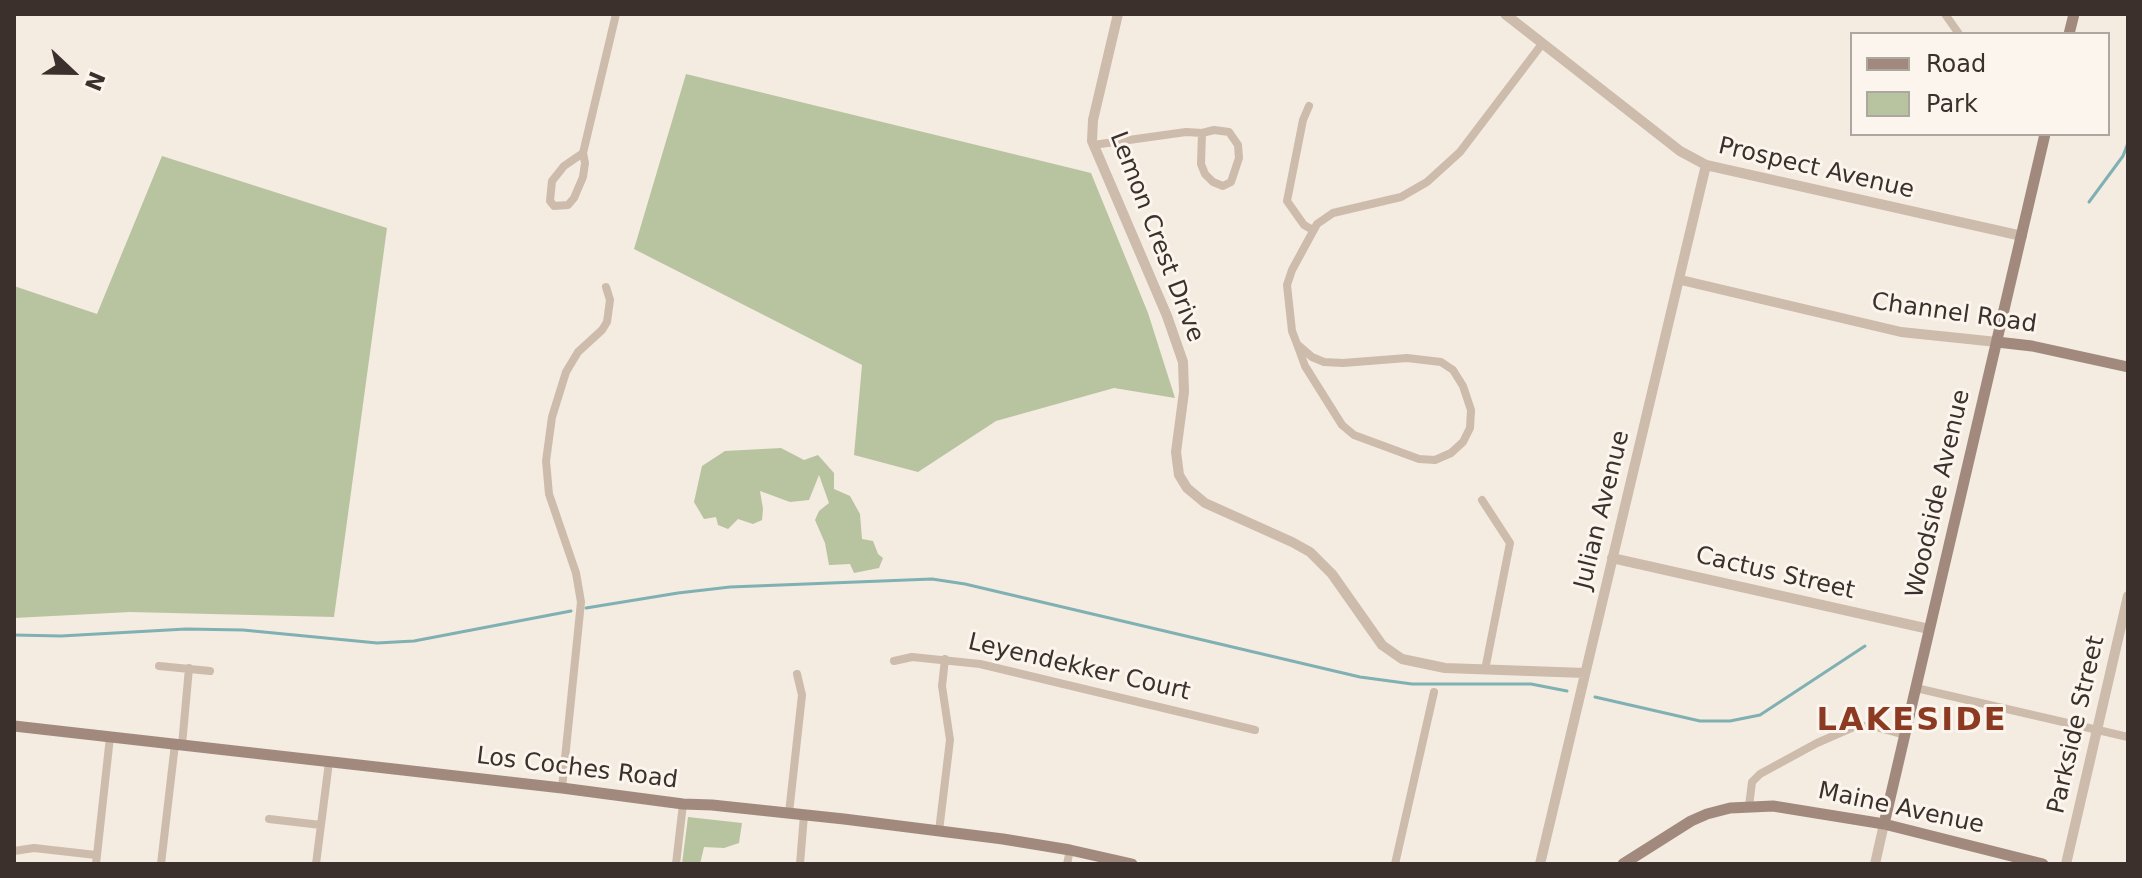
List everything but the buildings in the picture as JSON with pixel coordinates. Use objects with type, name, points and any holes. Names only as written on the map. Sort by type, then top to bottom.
[{"type":"main road","name":"Woodside Avenue","points":[[1884,824],[2045,136]]},
{"type":"main road","name":"Channel Road","points":[[1997,342],[2032,346],[2128,367]]},
{"type":"main road","name":"Los Coches Road","points":[[14,726],[939,831],[1070,850],[1132,864]]},
{"type":"main road","name":"Maine Avenue","points":[[1749,806],[1773,806],[1884,824],[2043,864]]},
{"type":"main road","points":[[1623,864],[1699,818],[1730,808],[1749,806]]},
{"type":"street","points":[[583,153],[564,166],[552,181],[550,201],[554,206],[568,205],[574,198],[584,169],[583,153],[616,14]]},
{"type":"street","name":"Lemon Crest Drive","points":[[1118,14],[1093,120],[1093,145],[1167,316],[1183,362],[1184,392],[1176,452],[1179,475],[1187,488],[1205,503],[1310,552],[1328,568],[1376,637],[1395,656],[1429,666],[1585,673]]},
{"type":"street","name":"Prospect Avenue","points":[[1505,14],[1680,151],[1706,165],[2022,236]]},
{"type":"street","points":[[1945,14],[1958,32]]},
{"type":"street","points":[[1297,344],[1312,357],[1324,362],[1407,358],[1441,362],[1453,370],[1463,386],[1471,410],[1470,428],[1463,442],[1451,453],[1435,460],[1419,459],[1354,435],[1342,425],[1305,366],[1292,331],[1287,285],[1317,224],[1333,213],[1401,197],[1427,182],[1460,152],[1542,44]]},
{"type":"street","points":[[1309,106],[1303,120],[1287,201],[1304,225],[1313,230]]},
{"type":"street","points":[[1093,145],[1186,132],[1229,132],[1238,145],[1239,158],[1231,182],[1223,186],[1213,182],[1201,164],[1202,133]]},
{"type":"street","name":"Julian Avenue","points":[[1540,864],[1706,165]]},
{"type":"street","name":"Channel Road","points":[[1681,280],[1901,332],[1997,342]]},
{"type":"street","points":[[562,788],[581,602],[576,573],[549,494],[546,461],[552,417],[566,372],[578,352],[607,322],[610,300],[606,287]]},
{"type":"street","points":[[1482,500],[1510,543],[1485,670]]},
{"type":"street","name":"Cactus Street","points":[[1612,558],[1929,629]]},
{"type":"street","name":"Parkside Street","points":[[2066,864],[2128,596]]},
{"type":"street","name":"Leyendekker Court","points":[[894,661],[912,657],[980,664],[1255,730]]},
{"type":"street","points":[[939,831],[950,740],[943,696],[945,659]]},
{"type":"street","points":[[159,666],[210,671]]},
{"type":"street","points":[[161,864],[189,668]]},
{"type":"street","points":[[789,813],[802,695],[797,674]]},
{"type":"street","points":[[1916,688],[2128,737]]},
{"type":"street","points":[[1395,864],[1434,692]]},
{"type":"street","points":[[1749,806],[1752,782],[1760,774],[1817,743],[1856,726],[1872,726],[1905,735]]},
{"type":"street","points":[[14,851],[41,849],[96,860],[110,737]]},
{"type":"street","points":[[316,864],[329,762]]},
{"type":"street","points":[[676,864],[683,804]]},
{"type":"street","points":[[800,864],[804,815]]},
{"type":"street","points":[[269,819],[321,825]]},
{"type":"street","name":"Woodside Avenue","points":[[1875,864],[1884,824]]},
{"type":"street","points":[[1067,864],[1070,850]]},
{"type":"green space","points":[[686,74],[1091,173],[1148,313],[1175,398],[1114,388],[996,421],[918,472],[854,455],[862,365],[634,249]]},
{"type":"green space","points":[[162,156],[387,228],[334,617],[130,612],[14,618],[14,286],[97,314]]},
{"type":"green space","points":[[781,448],[804,460],[818,455],[834,473],[834,489],[850,496],[860,514],[862,539],[873,541],[883,558],[879,568],[854,573],[850,564],[829,565],[825,543],[815,520],[819,511],[829,503],[819,475],[809,500],[790,502],[760,491],[762,520],[753,524],[738,519],[728,529],[718,525],[716,517],[704,519],[694,502],[702,466],[725,451]]},
{"type":"green space","points":[[688,817],[742,823],[739,843],[724,848],[704,847],[700,864],[682,864]]},
{"type":"waterway","points":[[2089,202],[2123,156],[2128,143]]},
{"type":"waterway","points":[[586,608],[730,587],[932,579],[965,584],[1360,677],[1412,684],[1531,684],[1567,691]]},
{"type":"waterway","points":[[14,635],[243,630],[377,643],[414,641],[571,611]]},
{"type":"waterway","points":[[1595,697],[1700,721],[1730,721],[1760,715],[1865,646]]},
{"type":"district","name":"LAKESIDE","points":[[1912,722]]}]
